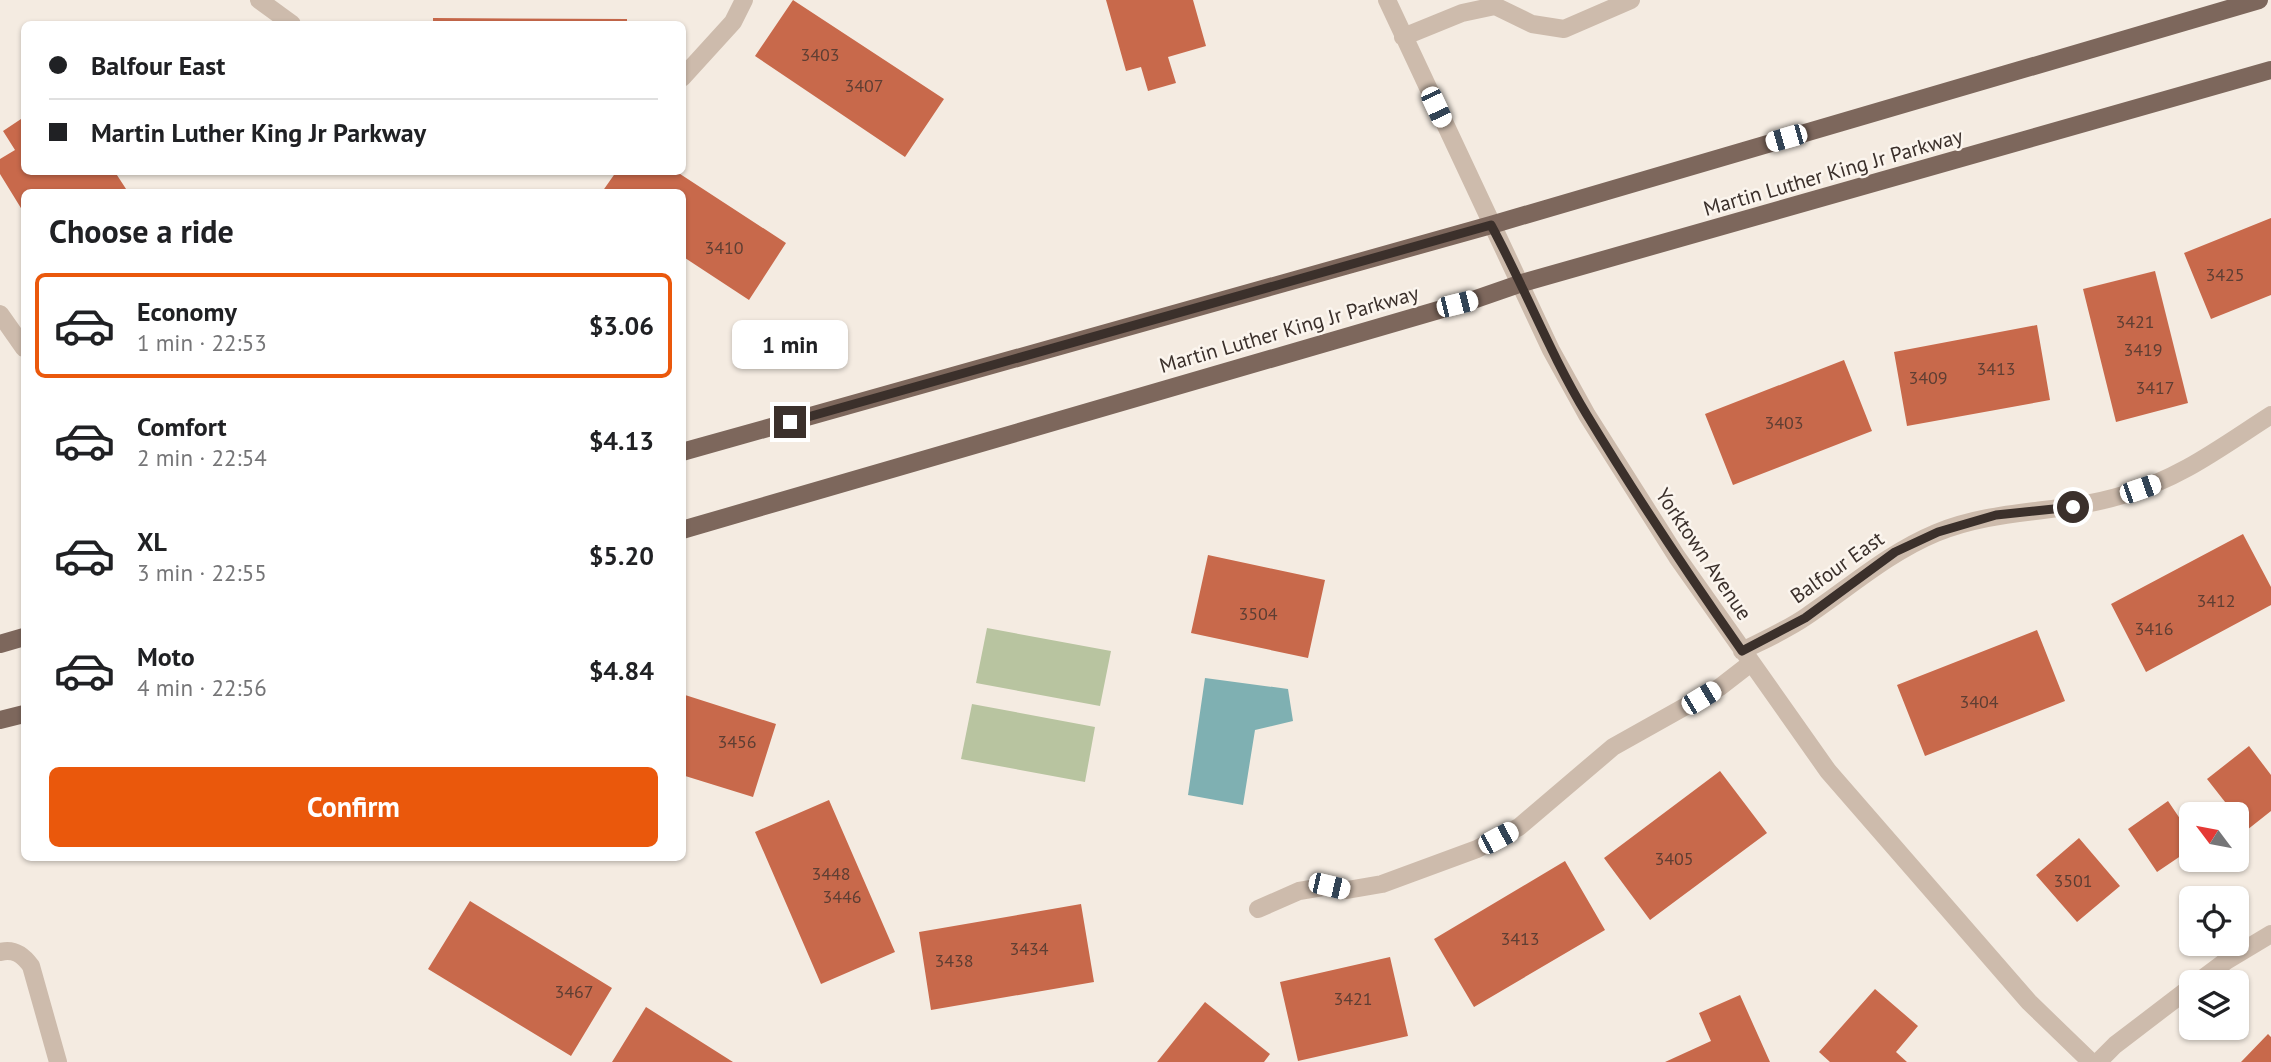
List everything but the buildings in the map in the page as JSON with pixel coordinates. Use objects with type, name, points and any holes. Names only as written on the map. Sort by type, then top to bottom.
[{"type":"main road","points":[[686,452],[1491,225],[2259,0]]},
{"type":"main road","name":"Martin Luther King Jr Parkway","points":[[686,529],[1473,300],[1522,283],[2271,70]]},
{"type":"main road","points":[[0,644],[21,638]]},
{"type":"main road","points":[[0,720],[21,715]]},
{"type":"street","points":[[260,0],[288,21]]},
{"type":"street","points":[[686,74],[733,22],[744,0]]},
{"type":"street","name":"Yorktown Avenue","points":[[1387,0],[1491,225],[1522,283],[1544,336],[1587,415],[1677,557],[1828,771],[2029,1002],[2091,1062]]},
{"type":"street","points":[[1403,37],[1462,13],[1496,3],[1532,24],[1564,29],[1631,0]]},
{"type":"street","points":[[0,314],[21,344]]},
{"type":"street","name":"Balfour East","points":[[1258,909],[1299,891],[1329,886],[1347,890],[1382,884],[1477,849],[1519,827],[1613,747],[1720,687],[1746,657],[1805,618],[1895,552],[1938,532],[1996,515],[2073,507],[2122,496],[2176,477],[2271,415]]},
{"type":"street","points":[[2214,970],[2271,934]]},
{"type":"street","points":[[0,952],[8,950],[22,955],[31,966],[58,1062]]},
{"type":"street","points":[[2098,1062],[2115,1045],[2179,996]]},
{"type":"green space","points":[[987,628],[1111,651],[1100,706],[976,683]]},
{"type":"green space","points":[[972,704],[1095,727],[1085,782],[961,759]]},
{"type":"water","points":[[1205,678],[1288,689],[1293,721],[1255,730],[1243,805],[1188,795]]},
{"type":"route","points":[[790,422],[1491,225],[1522,283],[1551,350],[1587,415],[1677,557],[1742,651],[1805,618],[1895,552],[1938,532],[1996,515],[2073,507]]}]
